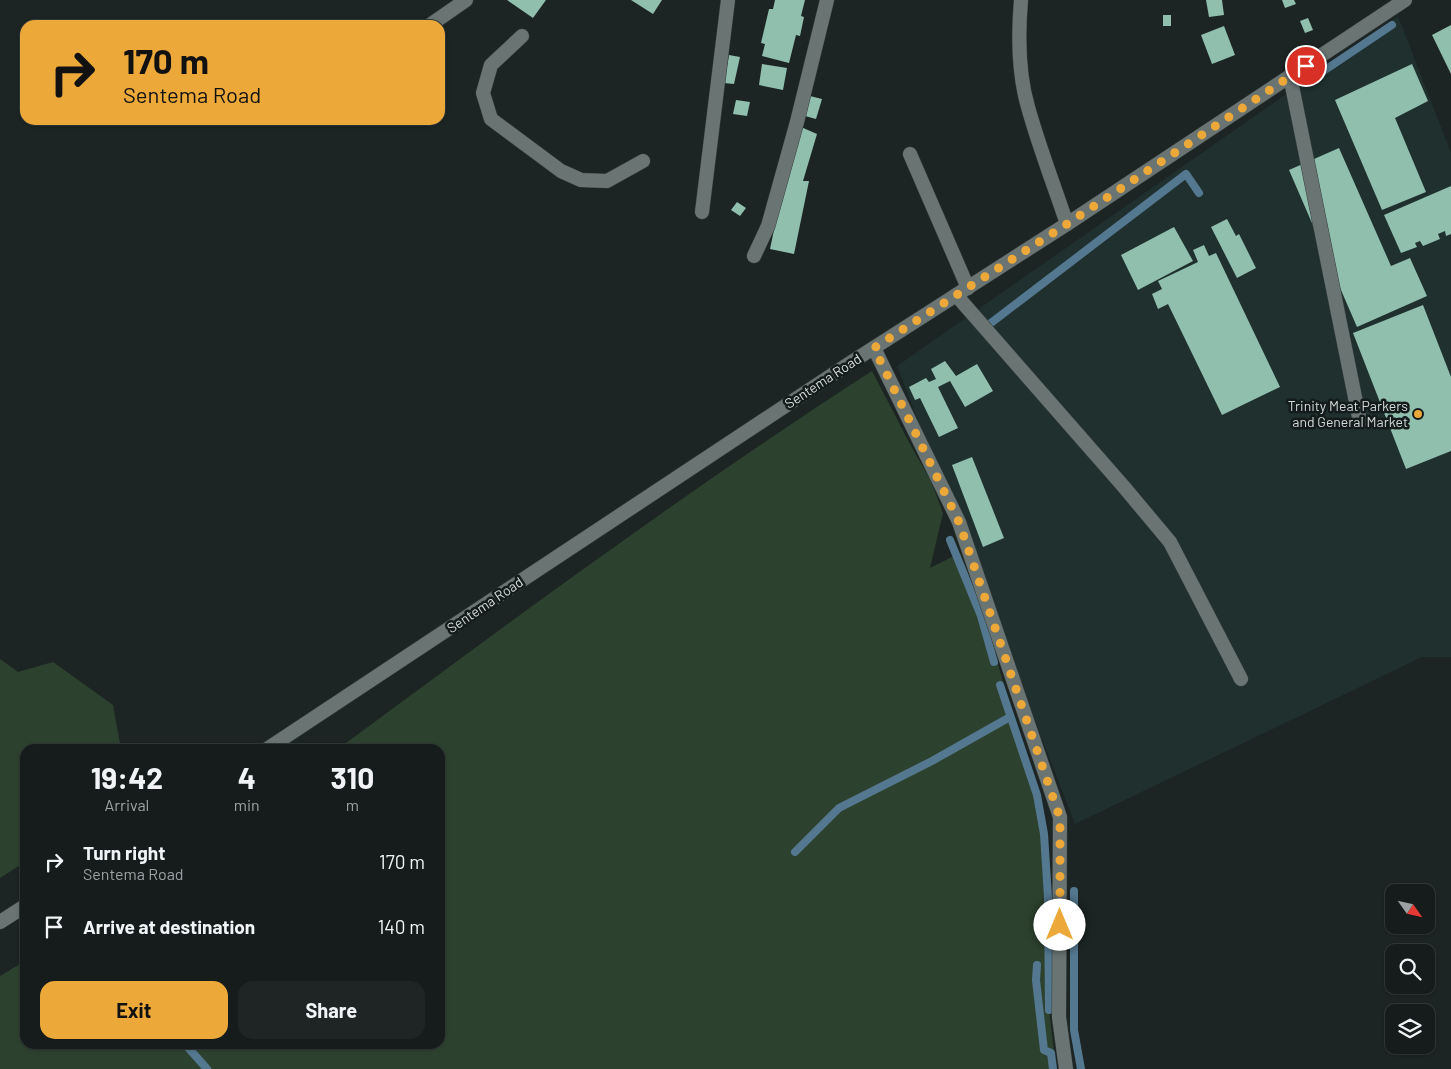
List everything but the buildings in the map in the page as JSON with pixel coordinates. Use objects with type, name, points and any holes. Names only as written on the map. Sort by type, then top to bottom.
[{"type":"street","points":[[437,20],[466,0]]},
{"type":"street","points":[[702,212],[728,0]]},
{"type":"street","points":[[754,256],[770,216],[797,122],[827,0]]},
{"type":"street","points":[[1021,0],[1019,30],[1027,106],[1067,224]]},
{"type":"street","name":"Sentema Road","points":[[275,744],[1405,0]]},
{"type":"street","points":[[522,36],[490,65],[483,93],[491,119],[561,171],[581,180],[607,181],[644,161]]},
{"type":"street","points":[[1290,76],[1360,422]]},
{"type":"street","points":[[910,154],[962,292],[1170,542],[1241,679]]},
{"type":"street","points":[[874,348],[959,522],[1060,818],[1059,1017],[1066,1069]]},
{"type":"street","points":[[0,922],[20,909]]},
{"type":"shaded area","points":[[1398,16],[1451,153],[1451,657],[1422,657],[1075,824],[897,366]]},
{"type":"green space","points":[[872,371],[931,481],[943,513],[930,568],[960,553],[979,601],[1037,795],[1044,834],[1048,897],[1049,1010],[1056,1069],[0,1069],[0,976],[20,964],[20,1049],[445,1049],[445,744],[345,744],[669,508]]},
{"type":"green space","points":[[0,659],[18,672],[53,662],[113,705],[120,744],[20,744],[20,865],[0,878]]},
{"type":"waterway","points":[[1319,74],[1392,25]]},
{"type":"waterway","points":[[987,326],[1186,174],[1199,193]]},
{"type":"waterway","points":[[950,540],[981,616],[994,662]]},
{"type":"waterway","points":[[1000,685],[1037,795],[1044,834],[1048,897],[1049,1010]]},
{"type":"waterway","points":[[795,852],[839,808],[932,761],[1010,717]]},
{"type":"waterway","points":[[1074,891],[1074,1030],[1081,1069]]},
{"type":"waterway","points":[[1037,965],[1036,980],[1044,1050],[1051,1053],[1053,1069]]},
{"type":"waterway","points":[[189,1049],[207,1069]]},
{"type":"place","name":"Trinity Meat Parkers and General Market","points":[[1418,414]]},
{"type":"route","points":[[1060,925],[1060,818],[959,522],[874,348],[1067,224],[1306,66]]}]
